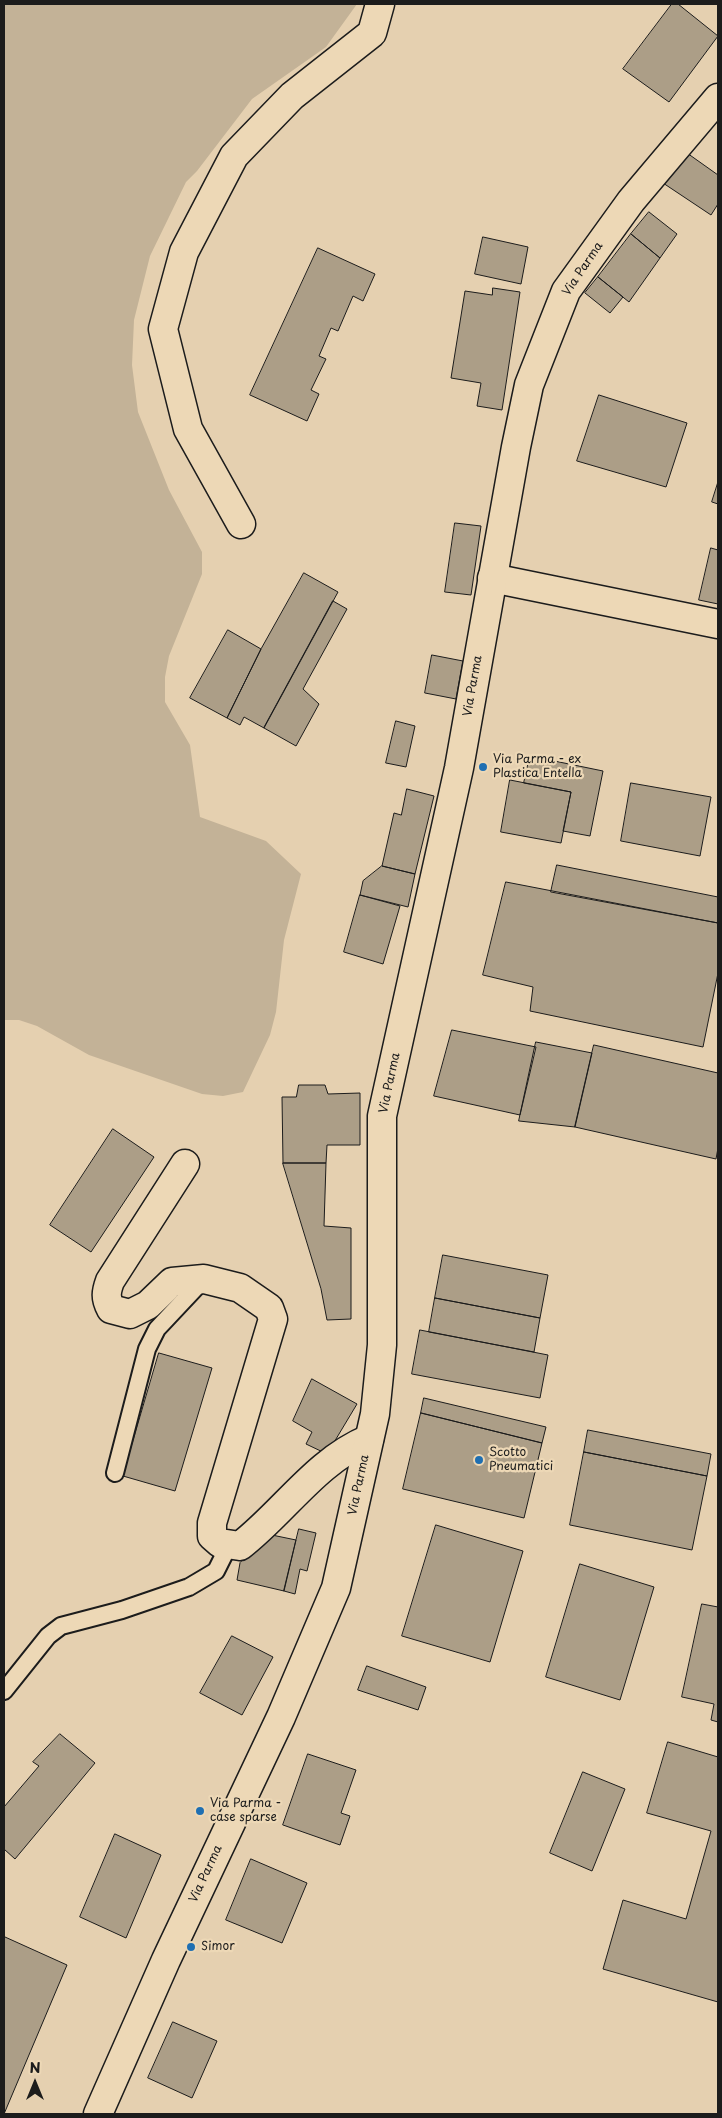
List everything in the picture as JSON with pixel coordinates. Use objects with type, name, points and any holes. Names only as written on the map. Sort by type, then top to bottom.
[{"type":"main road","points":[[241,524],[188,429],[163,329],[184,252],[234,156],[292,96],[372,33],[380,4]]},
{"type":"main road","name":"Via Parma","points":[[98,2114],[166,1960],[281,1716],[336,1588],[375,1414],[382,1345],[382,1116],[459,768],[492,578],[529,385],[566,291],[631,201],[718,98]]},
{"type":"main road","points":[[492,578],[718,624]]},
{"type":"main road","points":[[185,1164],[110,1281],[106,1290],[106,1300],[111,1309],[130,1314],[148,1304],[172,1282],[204,1279],[240,1288],[270,1308],[274,1319],[212,1523],[212,1536],[220,1542],[240,1546],[258,1532],[307,1482],[333,1460],[352,1446],[369,1439]]},
{"type":"lane","points":[[115,1473],[147,1349],[157,1329],[204,1279]]},
{"type":"lane","points":[[4,1691],[48,1636],[62,1626],[122,1610],[189,1587],[216,1571],[229,1545]]},
{"type":"shaded area","points":[[4,4],[357,4],[326,47],[252,99],[197,171],[186,182],[150,256],[134,320],[132,365],[138,412],[169,490],[202,552],[202,574],[169,656],[165,677],[165,702],[190,745],[200,817],[266,841],[301,874],[284,940],[276,1012],[270,1035],[243,1092],[223,1096],[202,1094],[89,1055],[37,1026],[19,1020],[4,1020]]},
{"type":"building","points":[[672,4],[678,4],[718,36],[669,102],[623,69]]},
{"type":"building","points":[[687,153],[718,175],[718,204],[711,215],[663,183]]},
{"type":"building","points":[[649,212],[677,234],[660,258],[631,234]]},
{"type":"building","points":[[631,234],[660,258],[629,302],[598,277]]},
{"type":"building","points":[[483,237],[528,247],[521,284],[475,274]]},
{"type":"building","points":[[318,248],[375,274],[363,301],[353,296],[338,331],[331,328],[319,356],[326,359],[311,390],[319,394],[307,421],[250,395]]},
{"type":"building","points":[[598,277],[623,297],[610,313],[585,293]]},
{"type":"building","points":[[493,288],[520,292],[502,410],[477,406],[481,383],[451,378],[465,291],[492,295]]},
{"type":"building","points":[[599,395],[687,423],[666,487],[577,461]]},
{"type":"building","points":[[718,482],[718,504],[712,502]]},
{"type":"building","points":[[455,523],[481,526],[471,595],[445,592]]},
{"type":"building","points":[[711,548],[718,550],[718,604],[699,600]]},
{"type":"building","points":[[304,573],[338,592],[264,728],[244,717],[240,725],[227,718],[261,649]]},
{"type":"building","points":[[333,601],[347,609],[303,689],[319,704],[296,746],[264,728]]},
{"type":"building","points":[[228,630],[261,649],[227,718],[190,698]]},
{"type":"building","points":[[432,655],[463,661],[456,699],[425,693]]},
{"type":"building","points":[[396,721],[415,726],[406,767],[386,763]]},
{"type":"building","points":[[530,756],[603,771],[590,836],[563,831],[571,792],[524,783]]},
{"type":"building","points":[[510,780],[571,792],[561,843],[501,832]]},
{"type":"building","points":[[631,783],[711,797],[700,856],[621,841]]},
{"type":"building","points":[[407,789],[434,796],[415,874],[382,866],[394,813],[401,815]]},
{"type":"building","points":[[557,865],[718,897],[718,923],[551,892]]},
{"type":"building","points":[[382,866],[415,874],[408,907],[360,895],[363,881]]},
{"type":"building","points":[[506,882],[718,923],[718,973],[703,1047],[530,1011],[533,987],[483,975]]},
{"type":"building","points":[[360,895],[400,906],[383,964],[344,952]]},
{"type":"building","points":[[452,1030],[536,1047],[520,1115],[434,1096]]},
{"type":"building","points":[[536,1042],[592,1053],[575,1127],[519,1121]]},
{"type":"building","points":[[594,1045],[718,1073],[718,1148],[716,1159],[575,1127]]},
{"type":"building","points":[[299,1085],[325,1085],[328,1094],[360,1093],[360,1145],[327,1145],[326,1163],[283,1163],[282,1097],[296,1097]]},
{"type":"building","points":[[113,1129],[154,1157],[91,1252],[50,1225]]},
{"type":"building","points":[[283,1163],[326,1163],[324,1226],[351,1228],[351,1319],[327,1320],[321,1289]]},
{"type":"building","points":[[443,1255],[548,1275],[540,1318],[435,1298]]},
{"type":"building","points":[[435,1298],[540,1318],[534,1352],[429,1332]]},
{"type":"building","points":[[420,1330],[548,1355],[540,1398],[412,1374]]},
{"type":"building","points":[[159,1353],[212,1368],[175,1491],[123,1476]]},
{"type":"building","points":[[312,1379],[357,1404],[327,1454],[306,1444],[312,1432],[293,1421]]},
{"type":"building","points":[[424,1398],[546,1427],[542,1443],[421,1413]]},
{"type":"building","points":[[421,1413],[542,1443],[524,1518],[403,1489]]},
{"type":"building","points":[[588,1430],[711,1454],[707,1476],[584,1452]]},
{"type":"building","points":[[584,1452],[707,1476],[692,1550],[570,1525]]},
{"type":"building","points":[[436,1525],[523,1551],[490,1662],[402,1636]]},
{"type":"building","points":[[299,1529],[316,1533],[307,1571],[300,1569],[295,1594],[284,1591]]},
{"type":"building","points":[[267,1534],[296,1540],[284,1591],[237,1580],[240,1563]]},
{"type":"building","points":[[580,1564],[654,1587],[620,1700],[546,1677]]},
{"type":"building","points":[[702,1604],[718,1607],[718,1722],[711,1720],[714,1704],[682,1697]]},
{"type":"building","points":[[232,1636],[273,1657],[242,1715],[200,1693]]},
{"type":"building","points":[[367,1666],[426,1687],[418,1710],[358,1690]]},
{"type":"building","points":[[60,1734],[95,1763],[15,1859],[4,1849],[4,1807],[39,1766],[33,1762]]},
{"type":"building","points":[[668,1742],[718,1757],[718,2002],[603,1969],[623,1900],[686,1919],[711,1831],[647,1813]]},
{"type":"building","points":[[308,1754],[356,1770],[341,1813],[350,1816],[340,1845],[283,1825]]},
{"type":"building","points":[[583,1772],[625,1789],[592,1871],[550,1853]]},
{"type":"building","points":[[115,1834],[161,1855],[126,1938],[80,1917]]},
{"type":"building","points":[[251,1859],[307,1883],[282,1943],[226,1920]]},
{"type":"building","points":[[5,1937],[67,1965],[4,2114],[4,1940]]},
{"type":"building","points":[[173,2022],[217,2041],[192,2098],[148,2078]]},
{"type":"place","name":"Via Parma - ex Plastica Entella","points":[[483,767]]},
{"type":"place","name":"Scotto Pneumatici","points":[[479,1460]]},
{"type":"place","name":"Via Parma - case sparse","points":[[200,1811]]},
{"type":"place","name":"Simor","points":[[191,1947]]}]
